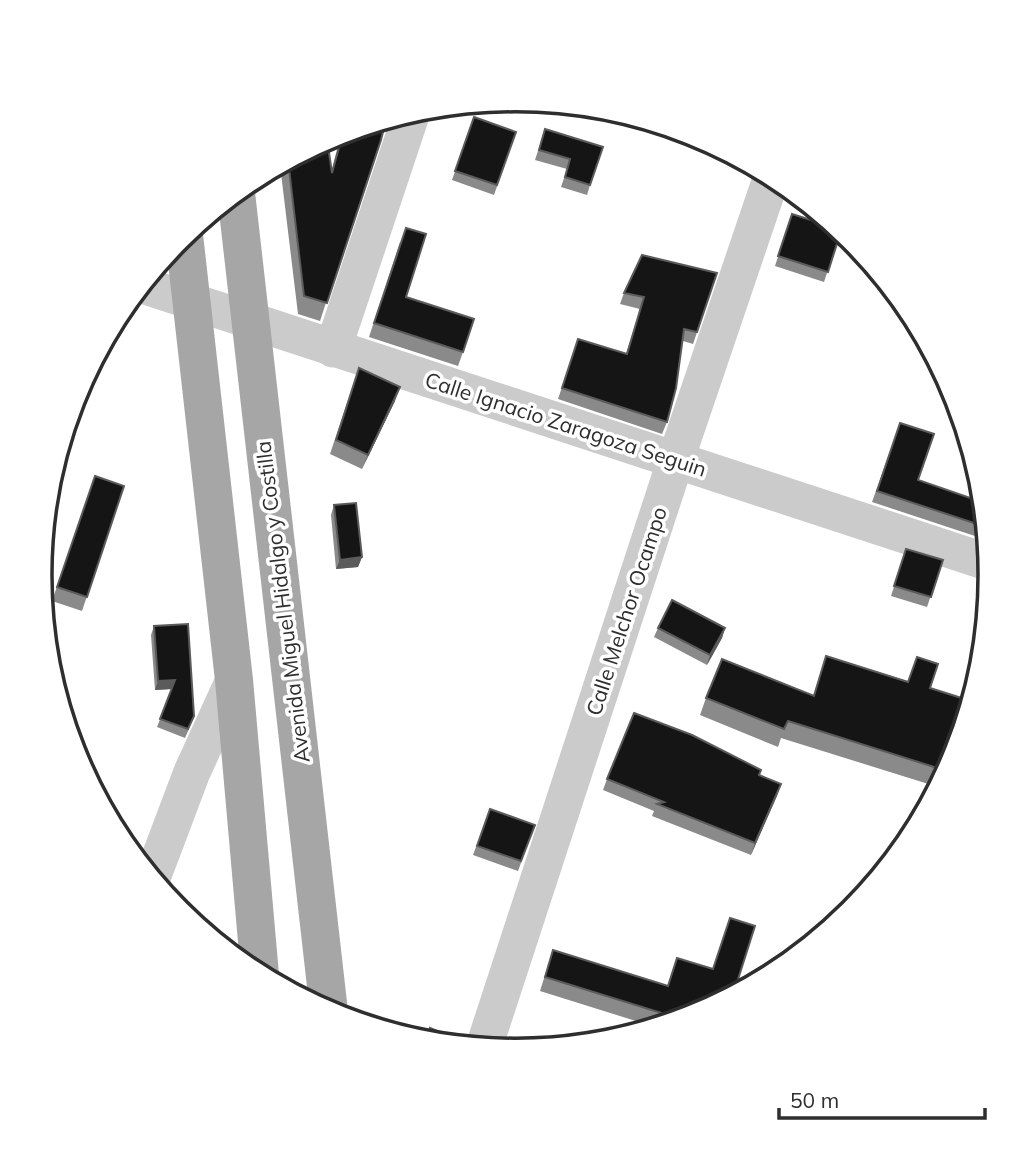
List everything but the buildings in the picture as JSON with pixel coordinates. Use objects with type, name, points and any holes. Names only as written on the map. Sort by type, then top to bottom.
[{"type":"main road","name":"Avenida Miguel Hidalgo y Costilla","points":[[237,205],[327,998]]},
{"type":"main road","points":[[185,251],[234,680],[260,961]]},
{"type":"street","points":[[333,349],[408,125]]},
{"type":"street","name":"Calle Melchor Ocampo","points":[[487,1037],[676,459],[768,187]]},
{"type":"street","name":"Calle Ignacio Zaragoza Seguin","points":[[152,288],[978,559]]},
{"type":"street","points":[[156,867],[192,772],[234,680]]}]
